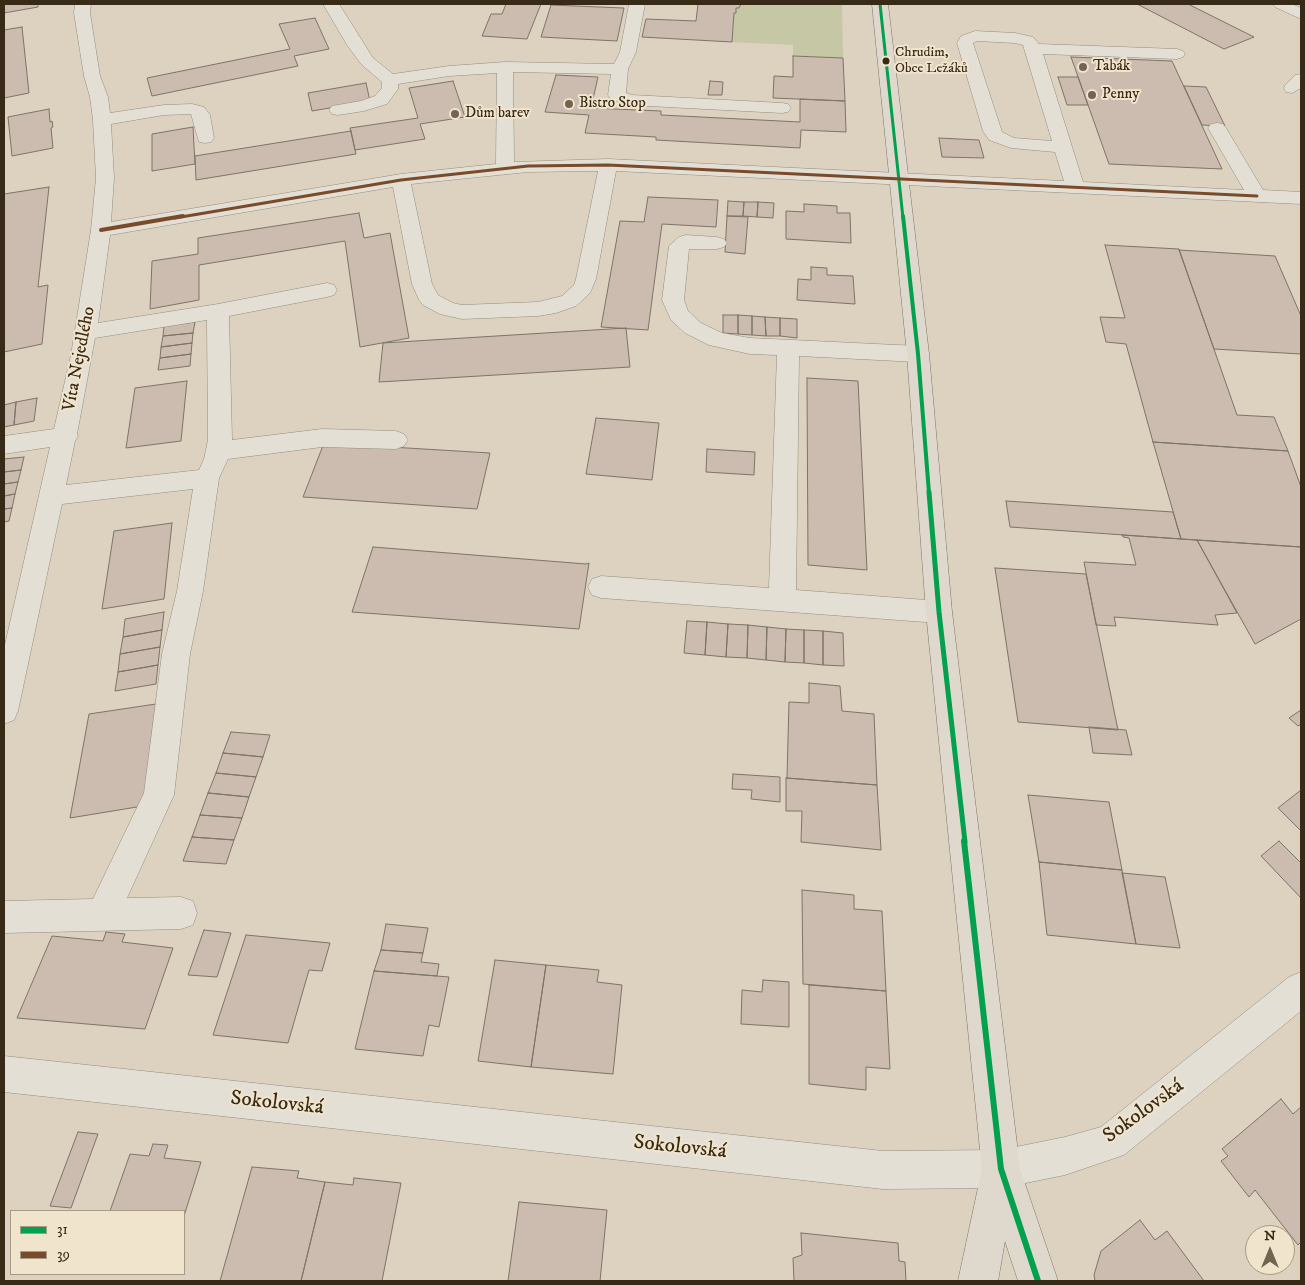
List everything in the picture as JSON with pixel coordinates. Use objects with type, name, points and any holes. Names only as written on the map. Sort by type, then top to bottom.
[{"type":"main road","points":[[880,4],[918,354],[939,612],[1000,1169],[1038,1281]]},
{"type":"main road","points":[[978,1281],[1000,1169]]},
{"type":"street","name":"Víta Nejedlého","points":[[4,711],[66,436],[87,332],[101,230],[105,178],[102,120],[100,97],[92,76],[82,13],[83,4]]},
{"type":"street","points":[[331,4],[355,45],[367,61],[390,80],[449,71],[505,67],[620,69]]},
{"type":"street","points":[[636,4],[628,52],[620,69],[617,96],[623,100],[782,108]]},
{"type":"street","points":[[1280,4],[1301,14]]},
{"type":"street","points":[[1063,148],[1019,144],[996,136],[989,127],[966,42],[967,39],[975,36],[1027,40],[1033,49],[1075,187]]},
{"type":"street","points":[[1033,49],[1177,54]]},
{"type":"street","points":[[505,67],[505,167]]},
{"type":"street","points":[[338,110],[364,106],[381,100],[390,89],[390,80]]},
{"type":"street","points":[[102,120],[157,111],[192,109],[198,111],[201,115],[205,138]]},
{"type":"street","points":[[1217,128],[1257,196]]},
{"type":"street","points":[[401,180],[422,284],[430,300],[448,309],[462,312],[538,309],[556,306],[569,301],[583,288],[608,165]]},
{"type":"street","points":[[101,230],[401,180],[505,167],[608,165],[1301,198]]},
{"type":"street","points":[[717,243],[686,241],[680,244],[673,292],[675,307],[678,315],[693,328],[716,340],[750,346],[918,354]]},
{"type":"street","points":[[87,332],[218,311],[327,290]]},
{"type":"street","points":[[102,915],[159,795],[176,654],[190,591],[207,478],[219,451],[218,311]]},
{"type":"street","points":[[782,601],[788,348]]},
{"type":"street","points":[[4,445],[66,436]]},
{"type":"street","points":[[219,451],[322,438],[396,440]]},
{"type":"street","points":[[51,496],[207,478]]},
{"type":"street","points":[[601,587],[939,612]]},
{"type":"street","points":[[4,917],[181,913]]},
{"type":"street","name":"Sokolovská","points":[[4,1074],[883,1170],[1000,1169],[1065,1156],[1111,1142],[1301,989]]},
{"type":"green space","points":[[740,4],[842,4],[843,58],[793,56],[793,45],[732,42],[734,13],[736,13],[736,8]]},
{"type":"building","points":[[4,4],[38,4],[38,7],[4,13]]},
{"type":"building","points":[[506,4],[541,4],[527,39],[482,36],[491,14],[502,14]]},
{"type":"building","points":[[698,4],[741,4],[739,8],[736,8],[736,13],[734,13],[732,42],[642,37],[646,19],[696,21]]},
{"type":"building","points":[[1137,4],[1188,4],[1254,37],[1224,49]]},
{"type":"building","points":[[551,5],[624,8],[617,41],[541,37]]},
{"type":"building","points":[[315,18],[329,49],[294,56],[298,66],[152,96],[147,78],[290,49],[279,24]]},
{"type":"building","points":[[22,27],[29,93],[4,98],[4,30]]},
{"type":"building","points":[[793,56],[843,58],[845,101],[773,98],[774,76],[793,77]]},
{"type":"building","points":[[1071,57],[1172,61],[1222,169],[1109,164]]},
{"type":"building","points":[[556,75],[598,77],[591,108],[661,111],[661,115],[800,122],[800,99],[845,101],[846,132],[801,130],[800,148],[656,140],[656,137],[585,133],[589,115],[545,112]]},
{"type":"building","points":[[1058,77],[1078,77],[1088,105],[1067,105]]},
{"type":"building","points":[[453,81],[465,117],[420,124],[425,139],[355,150],[350,128],[418,118],[409,88]]},
{"type":"building","points":[[710,81],[723,82],[722,95],[708,95]]},
{"type":"building","points":[[366,83],[370,101],[312,111],[308,93]]},
{"type":"building","points":[[1184,86],[1206,87],[1225,126],[1202,125]]},
{"type":"building","points":[[49,109],[50,122],[52,121],[53,127],[51,128],[53,148],[12,156],[8,117]]},
{"type":"building","points":[[193,127],[195,164],[152,171],[152,134]]},
{"type":"building","points":[[351,131],[356,154],[196,180],[195,156]]},
{"type":"building","points":[[939,138],[979,140],[984,158],[942,157]]},
{"type":"building","points":[[49,187],[38,287],[48,285],[42,344],[4,352],[4,194]]},
{"type":"building","points":[[648,197],[718,200],[716,227],[662,224],[648,330],[601,327],[620,221],[644,222]]},
{"type":"building","points":[[728,201],[744,202],[743,216],[727,216]]},
{"type":"building","points":[[744,202],[758,202],[757,217],[743,216]]},
{"type":"building","points":[[758,202],[774,203],[773,218],[757,217]]},
{"type":"building","points":[[804,204],[837,206],[837,213],[850,213],[851,243],[786,239],[786,211],[804,212]]},
{"type":"building","points":[[359,213],[364,238],[390,233],[409,338],[360,347],[345,241],[199,265],[199,300],[150,309],[152,261],[198,254],[198,238]]},
{"type":"building","points":[[727,216],[748,217],[745,254],[725,252]]},
{"type":"building","points":[[1105,245],[1179,249],[1237,415],[1274,417],[1288,451],[1153,442],[1126,344],[1106,342],[1100,317],[1125,318]]},
{"type":"building","points":[[1179,250],[1275,256],[1301,316],[1301,354],[1214,349]]},
{"type":"building","points":[[811,267],[827,268],[827,275],[853,276],[855,304],[797,300],[798,279],[811,280]]},
{"type":"building","points":[[723,315],[738,315],[738,334],[723,333]]},
{"type":"building","points":[[738,315],[752,316],[752,335],[738,334]]},
{"type":"building","points":[[752,316],[765,317],[766,336],[752,335]]},
{"type":"building","points":[[765,317],[780,318],[780,336],[766,336]]},
{"type":"building","points":[[780,318],[797,319],[797,338],[780,336]]},
{"type":"building","points":[[195,322],[193,333],[163,336],[164,326]]},
{"type":"building","points":[[626,328],[630,367],[379,382],[383,343]]},
{"type":"building","points":[[193,333],[192,343],[161,347],[163,336]]},
{"type":"building","points":[[192,343],[191,354],[160,358],[161,347]]},
{"type":"building","points":[[191,354],[190,366],[158,370],[160,358]]},
{"type":"building","points":[[807,378],[858,381],[867,570],[808,565]]},
{"type":"building","points":[[187,381],[181,441],[126,448],[135,388]]},
{"type":"building","points":[[37,398],[34,421],[14,425],[16,402]]},
{"type":"building","points":[[16,402],[14,425],[4,427],[4,405]]},
{"type":"building","points":[[596,418],[659,423],[652,480],[586,474]]},
{"type":"building","points":[[1153,442],[1288,451],[1301,487],[1301,547],[1181,539]]},
{"type":"building","points":[[324,443],[490,453],[477,509],[303,497]]},
{"type":"building","points":[[707,449],[755,452],[754,475],[706,472]]},
{"type":"building","points":[[24,457],[21,470],[4,472],[4,459]]},
{"type":"building","points":[[21,470],[18,482],[4,484],[4,472]]},
{"type":"building","points":[[18,482],[15,494],[4,496],[4,484]]},
{"type":"building","points":[[15,494],[12,508],[4,509],[4,496]]},
{"type":"building","points":[[1006,501],[1173,512],[1181,539],[1010,527]]},
{"type":"building","points":[[12,508],[9,521],[4,522],[4,509]]},
{"type":"building","points":[[172,523],[164,599],[102,609],[114,531]]},
{"type":"building","points":[[1122,535],[1197,540],[1237,613],[1215,615],[1218,625],[1114,617],[1116,626],[1096,625],[1084,562],[1136,565],[1129,538]]},
{"type":"building","points":[[1197,540],[1301,547],[1301,619],[1255,644]]},
{"type":"building","points":[[373,547],[589,563],[579,629],[352,612]]},
{"type":"building","points":[[995,568],[1086,574],[1118,730],[1018,722]]},
{"type":"building","points":[[164,612],[162,630],[123,637],[125,619]]},
{"type":"building","points":[[687,621],[707,622],[705,655],[684,653]]},
{"type":"building","points":[[707,622],[728,624],[726,657],[705,655]]},
{"type":"building","points":[[728,624],[748,625],[747,658],[726,657]]},
{"type":"building","points":[[748,625],[767,627],[766,660],[747,658]]},
{"type":"building","points":[[767,627],[786,629],[785,662],[766,660]]},
{"type":"building","points":[[786,629],[804,630],[804,663],[785,662]]},
{"type":"building","points":[[162,630],[160,647],[120,654],[123,637]]},
{"type":"building","points":[[804,630],[823,631],[823,665],[804,663]]},
{"type":"building","points":[[823,631],[843,633],[844,666],[823,665]]},
{"type":"building","points":[[160,647],[158,665],[118,672],[120,654]]},
{"type":"building","points":[[158,665],[156,684],[115,691],[118,672]]},
{"type":"building","points":[[809,683],[840,686],[842,711],[874,714],[877,785],[787,778],[789,702],[809,703]]},
{"type":"building","points":[[156,704],[143,806],[70,818],[89,714]]},
{"type":"building","points":[[1301,710],[1301,724],[1298,726],[1289,718]]},
{"type":"building","points":[[1089,727],[1126,730],[1132,755],[1093,753]]},
{"type":"building","points":[[231,732],[270,735],[263,757],[223,753]]},
{"type":"building","points":[[223,753],[263,757],[256,777],[216,773]]},
{"type":"building","points":[[216,773],[256,777],[249,797],[208,793]]},
{"type":"building","points":[[733,774],[780,777],[780,802],[751,799],[752,790],[732,789]]},
{"type":"building","points":[[786,778],[877,785],[881,850],[801,842],[802,811],[786,811]]},
{"type":"building","points":[[1301,790],[1301,831],[1278,808]]},
{"type":"building","points":[[208,793],[249,797],[242,818],[200,815]]},
{"type":"building","points":[[1028,795],[1109,802],[1122,870],[1039,862]]},
{"type":"building","points":[[200,815],[242,818],[234,840],[192,837]]},
{"type":"building","points":[[192,837],[234,840],[226,864],[183,861]]},
{"type":"building","points":[[1279,841],[1301,863],[1301,898],[1261,856]]},
{"type":"building","points":[[1039,862],[1122,870],[1136,944],[1047,935]]},
{"type":"building","points":[[1122,873],[1165,877],[1180,948],[1136,944]]},
{"type":"building","points":[[802,890],[854,895],[854,909],[882,911],[886,991],[803,984]]},
{"type":"building","points":[[386,924],[428,928],[423,953],[381,950]]},
{"type":"building","points":[[204,930],[231,933],[217,977],[188,975]]},
{"type":"building","points":[[106,932],[125,934],[122,942],[173,948],[145,1029],[17,1018],[52,936],[103,941]]},
{"type":"building","points":[[246,935],[330,943],[322,971],[309,970],[288,1043],[213,1035]]},
{"type":"building","points":[[381,950],[423,953],[421,962],[439,964],[437,976],[374,971]]},
{"type":"building","points":[[495,960],[546,965],[531,1067],[478,1061]]},
{"type":"building","points":[[546,965],[599,970],[597,982],[622,985],[613,1074],[531,1067]]},
{"type":"building","points":[[374,971],[449,977],[439,1027],[429,1025],[423,1056],[355,1049]]},
{"type":"building","points":[[763,980],[789,982],[789,1027],[741,1024],[742,990],[762,992]]},
{"type":"building","points":[[809,985],[886,991],[890,1069],[866,1067],[866,1090],[809,1084]]},
{"type":"building","points":[[1281,1099],[1293,1114],[1301,1107],[1301,1242],[1298,1245],[1295,1241],[1295,1225],[1282,1225],[1255,1190],[1249,1197],[1221,1161],[1228,1156],[1222,1149]]},
{"type":"building","points":[[78,1132],[98,1134],[71,1208],[50,1206]]},
{"type":"building","points":[[153,1144],[168,1145],[164,1158],[201,1162],[185,1213],[185,1210],[110,1210],[130,1154],[149,1156]]},
{"type":"building","points":[[252,1167],[299,1171],[297,1178],[325,1182],[301,1281],[220,1281]]},
{"type":"building","points":[[354,1178],[401,1183],[382,1281],[301,1281],[325,1182],[353,1185]]},
{"type":"building","points":[[519,1202],[607,1210],[600,1281],[508,1281]]},
{"type":"building","points":[[1140,1220],[1155,1240],[1167,1231],[1204,1281],[1095,1281],[1094,1275],[1101,1251]]},
{"type":"building","points":[[801,1233],[898,1243],[899,1261],[905,1262],[906,1281],[794,1281],[793,1258],[802,1255]]},
{"type":"transit line","name":"31","points":[[880,4],[918,354],[939,612],[1001,1169],[1038,1281]]},
{"type":"transit line","name":"39","points":[[101,230],[401,180],[528,166],[608,165],[1257,196]]},
{"type":"place","name":"Chrudim, Obce Ležáků","points":[[886,61]]},
{"type":"place","name":"Tabák","points":[[1083,67]]},
{"type":"place","name":"Penny","points":[[1092,95]]},
{"type":"place","name":"Bistro Stop","points":[[569,104]]},
{"type":"place","name":"Dům barev","points":[[455,114]]}]
